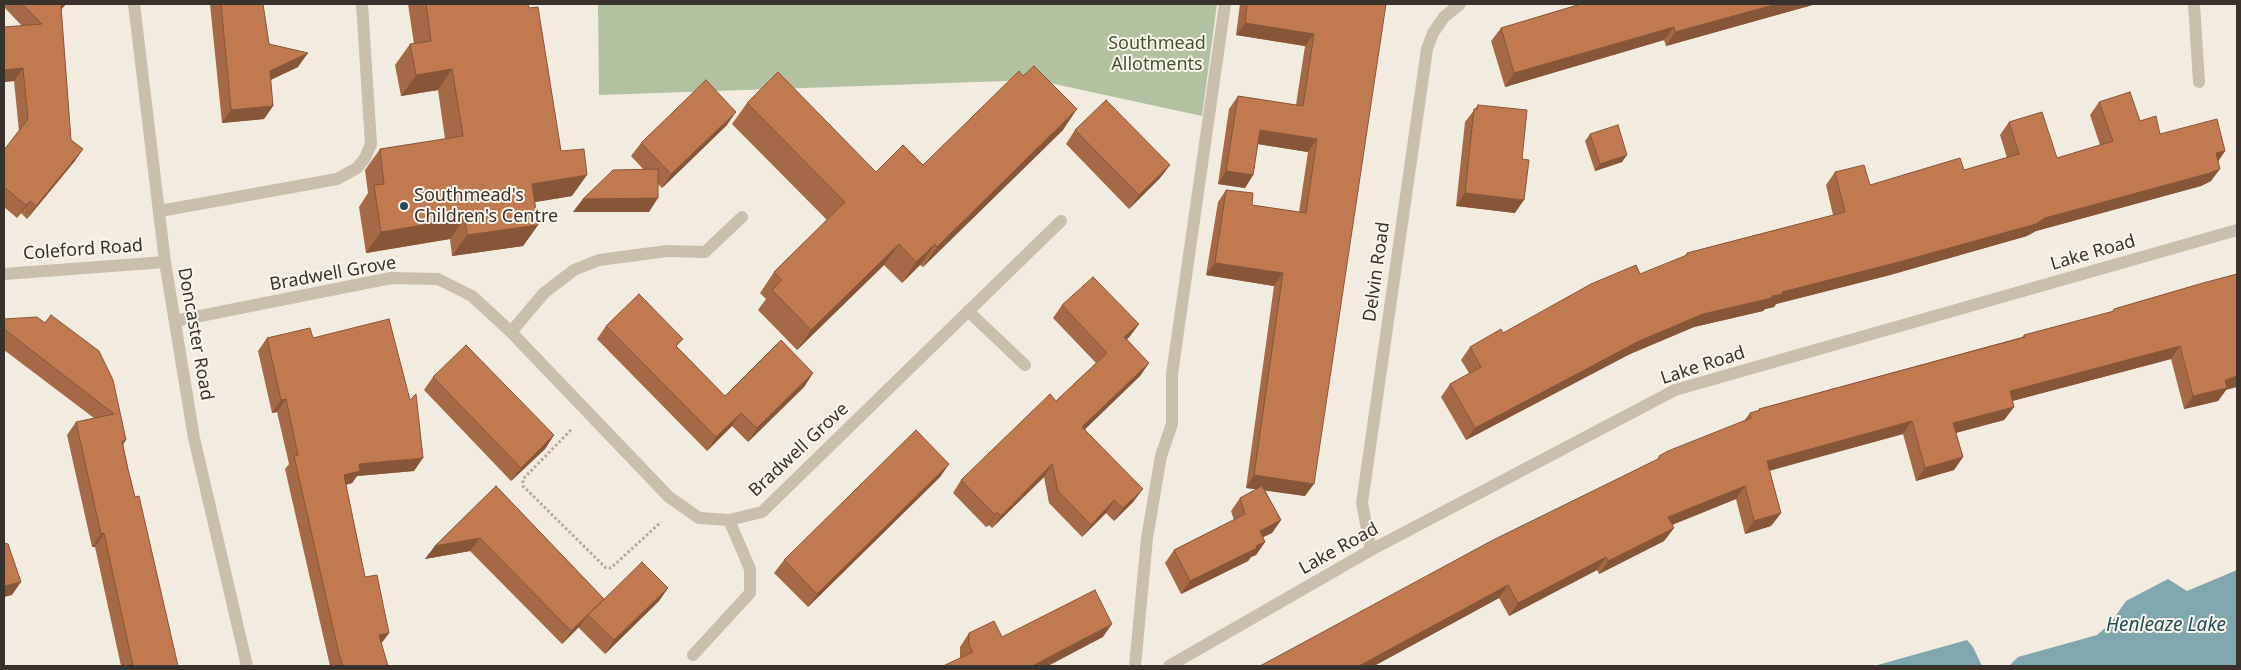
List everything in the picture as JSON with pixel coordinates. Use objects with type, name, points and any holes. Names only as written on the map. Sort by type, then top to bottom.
[{"type":"street","name":"Doncaster Road","points":[[134,4],[165,262],[194,438],[246,666]]},
{"type":"street","points":[[160,210],[337,179],[357,168],[366,158],[371,144],[362,4]]},
{"type":"street","points":[[1135,666],[1146,538],[1161,456],[1172,424],[1172,374],[1225,4]]},
{"type":"street","points":[[1440,4],[1444,17]]},
{"type":"street","name":"Delvin Road","points":[[1371,550],[1362,503],[1427,49],[1433,33],[1444,17],[1460,4]]},
{"type":"street","points":[[2194,4],[2199,82]]},
{"type":"street","points":[[511,332],[544,293],[574,270],[599,260],[666,251],[705,252],[742,217]]},
{"type":"street","name":"Bradwell Grove","points":[[175,321],[391,278],[438,279],[472,296],[511,332],[669,497],[698,518],[729,520],[762,512],[1061,221]]},
{"type":"street","name":"Lake Road","points":[[1169,666],[1371,550],[1675,390],[2237,230]]},
{"type":"street","name":"Coleford Road","points":[[4,274],[165,262]]},
{"type":"street","points":[[968,311],[1024,365]]},
{"type":"street","points":[[693,655],[750,593],[750,569],[729,520]]},
{"type":"path","points":[[589,413],[540,460],[522,482],[597,561],[606,568],[612,568],[679,504]]},
{"type":"green space","name":"Southmead Allotments","points":[[598,4],[1217,4],[1202,116],[1036,80],[599,95]]},
{"type":"water","name":"Henleaze Lake","points":[[2237,570],[2237,666],[2009,666],[2018,657],[2097,635],[2110,624],[2126,601],[2168,579],[2187,591]]},
{"type":"water","points":[[1967,640],[1973,647],[1982,666],[1874,666]]},
{"type":"building","points":[[22,4],[63,4],[61,6],[71,140],[83,149],[36,206],[30,201],[26,205],[4,187],[4,150],[28,119],[23,68],[4,70],[4,27],[42,24]]},
{"type":"building","points":[[221,4],[263,4],[269,44],[308,53],[270,71],[273,106],[231,110]]},
{"type":"building","points":[[426,4],[528,4],[529,8],[538,7],[561,151],[584,149],[587,175],[532,184],[538,225],[467,235],[465,218],[381,232],[374,185],[384,184],[380,149],[463,136],[452,69],[416,75],[410,44],[431,41]]},
{"type":"building","points":[[1247,4],[1386,4],[1314,484],[1254,475],[1283,273],[1215,263],[1226,190],[1253,193],[1252,205],[1306,213],[1317,139],[1260,130],[1253,175],[1226,171],[1238,96],[1303,106],[1314,34],[1245,23]]},
{"type":"building","points":[[1581,4],[1777,4],[1675,32],[1674,27],[1514,73],[1501,28]]},
{"type":"building","points":[[1034,66],[1077,109],[937,247],[935,244],[916,262],[899,244],[811,330],[772,290],[782,280],[774,272],[845,202],[747,103],[778,72],[876,172],[903,145],[923,165],[1019,71],[1023,76]]},
{"type":"building","points":[[706,80],[736,112],[671,174],[641,143]]},
{"type":"building","points":[[2130,92],[2140,121],[2156,116],[2160,134],[2217,119],[2225,151],[2216,153],[2220,169],[2045,218],[2036,224],[1782,292],[1783,294],[1772,296],[1772,298],[1703,314],[1639,341],[1475,428],[1450,384],[1481,367],[1470,347],[1501,329],[1503,333],[1591,284],[1636,265],[1640,274],[1687,255],[1687,253],[1845,212],[1835,172],[1864,165],[1870,185],[1960,158],[1964,170],[2019,154],[2009,122],[2042,112],[2057,158],[2113,141],[2099,102]]},
{"type":"building","points":[[1106,100],[1170,165],[1139,195],[1075,130]]},
{"type":"building","points":[[1478,105],[1527,110],[1522,159],[1529,160],[1524,200],[1465,193],[1474,109],[1477,109]]},
{"type":"building","points":[[1618,125],[1627,155],[1600,164],[1590,134]]},
{"type":"building","points":[[658,169],[658,198],[583,199],[613,170]]},
{"type":"building","points":[[2237,274],[2237,376],[2225,380],[2227,388],[2193,396],[2180,346],[2010,391],[2014,407],[1953,423],[1963,457],[1925,468],[1912,421],[1767,461],[1781,513],[1754,521],[1745,486],[1668,517],[1674,528],[1608,561],[1606,557],[1518,603],[1508,585],[1359,666],[1260,666],[1493,540],[1660,458],[1659,456],[1668,451],[1751,418],[1750,413],[1759,409],[2025,337],[2024,335],[2114,311],[2114,309]]},
{"type":"building","points":[[1093,277],[1139,324],[1124,337],[1149,363],[1082,427],[1143,489],[1123,508],[1114,500],[1091,525],[1058,491],[1052,464],[1001,516],[997,512],[995,515],[961,480],[1050,394],[1056,401],[1107,353],[1062,305]]},
{"type":"building","points":[[639,294],[683,339],[676,346],[725,396],[781,340],[813,373],[757,428],[741,413],[716,437],[606,326]]},
{"type":"building","points":[[51,315],[99,351],[113,380],[126,440],[122,441],[128,469],[135,497],[139,496],[178,666],[133,666],[104,533],[101,534],[76,422],[114,414],[4,329],[4,319],[37,317],[45,323]]},
{"type":"building","points":[[389,319],[410,400],[416,394],[423,458],[359,464],[360,471],[344,475],[365,577],[377,575],[389,633],[379,635],[388,666],[343,666],[294,456],[298,455],[286,399],[281,400],[267,338],[310,328],[313,338]]},
{"type":"building","points":[[466,345],[554,435],[521,468],[433,377]]},
{"type":"building","points":[[916,430],[949,464],[817,594],[784,560]]},
{"type":"building","points":[[496,486],[604,599],[571,631],[480,538],[435,546]]},
{"type":"building","points":[[1262,486],[1281,520],[1260,531],[1265,542],[1256,546],[1257,548],[1190,581],[1174,550],[1245,514],[1240,498]]},
{"type":"building","points":[[4,543],[8,544],[21,582],[4,586]]},
{"type":"building","points":[[642,562],[668,588],[614,640],[588,615]]},
{"type":"building","points":[[1095,590],[1112,624],[1032,666],[943,666],[973,652],[969,645],[969,633],[994,621],[1002,637]]},
{"type":"place","name":"Southmead's Children's Centre","points":[[404,206]]}]
